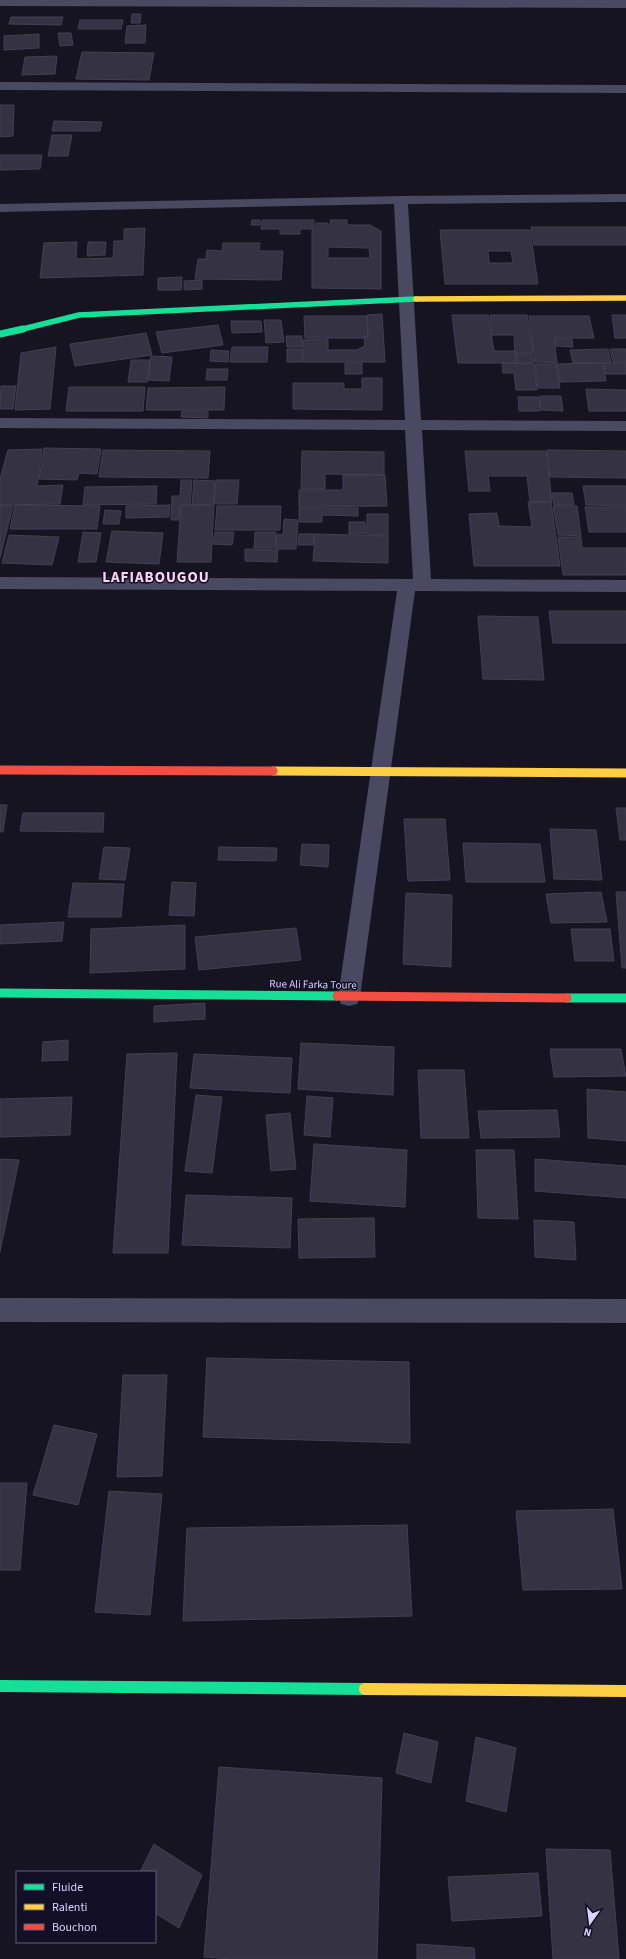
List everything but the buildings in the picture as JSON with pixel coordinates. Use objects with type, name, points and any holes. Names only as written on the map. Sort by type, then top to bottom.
[{"type":"street","points":[[0,2],[560,2],[626,4]]},
{"type":"street","points":[[0,86],[626,89]]},
{"type":"street","points":[[0,208],[401,200],[626,198]]},
{"type":"street","points":[[349,996],[381,772],[414,585],[413,424],[401,200]]},
{"type":"street","points":[[0,334],[79,314],[406,299],[626,298]]},
{"type":"street","points":[[0,423],[626,426]]},
{"type":"street","points":[[0,583],[626,586]]},
{"type":"street","points":[[0,770],[626,773]]},
{"type":"street","name":"Rue Ali Farka Toure","points":[[0,993],[626,998]]},
{"type":"street","points":[[0,1310],[626,1311]]},
{"type":"street","points":[[0,1686],[626,1691]]},
{"type":"traffic: fast","points":[[0,334],[79,315],[416,299]]},
{"type":"traffic: fast","points":[[0,993],[337,996]]},
{"type":"traffic: fast","points":[[567,998],[626,998]]},
{"type":"traffic: fast","points":[[0,1686],[365,1689]]},
{"type":"traffic: slow","points":[[416,299],[626,298]]},
{"type":"traffic: slow","points":[[273,771],[626,773]]},
{"type":"traffic: slow","points":[[365,1689],[626,1691]]},
{"type":"traffic: jam","points":[[0,770],[273,771]]},
{"type":"traffic: jam","points":[[337,996],[567,998]]},
{"type":"district","name":"LAFIABOUGOU","points":[[156,577]]}]
